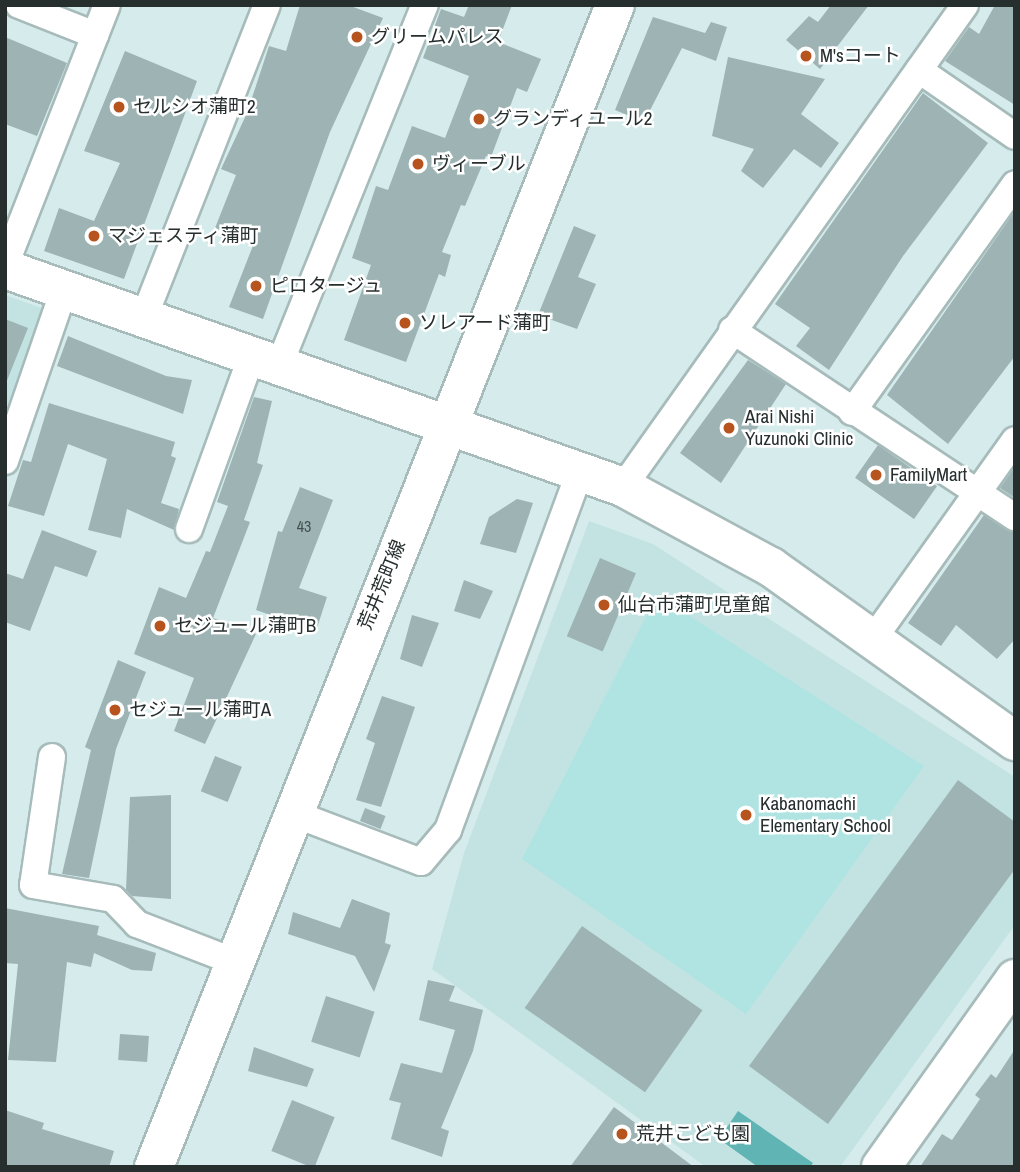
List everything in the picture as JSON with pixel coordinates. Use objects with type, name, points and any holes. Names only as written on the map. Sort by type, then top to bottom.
[{"type":"street","points":[[19,5],[95,35]]},
{"type":"street","points":[[107,5],[5,267],[63,293],[144,317],[265,363],[623,487],[771,567],[1015,741]]},
{"type":"street","points":[[144,317],[267,5]]},
{"type":"street","points":[[189,529],[425,5]]},
{"type":"street","name":"荒井荒町線","points":[[153,1167],[446,424],[615,5]]},
{"type":"street","points":[[623,487],[965,5]]},
{"type":"street","points":[[919,69],[1015,136]]},
{"type":"street","points":[[852,412],[1015,184]]},
{"type":"street","points":[[5,461],[63,293]]},
{"type":"street","points":[[732,330],[852,412],[979,491],[1015,517]]},
{"type":"street","points":[[873,639],[1015,440]]},
{"type":"street","points":[[292,813],[421,862],[447,830],[580,472]]},
{"type":"street","points":[[51,757],[33,885],[113,899],[137,924],[233,961]]},
{"type":"street","points":[[891,1163],[1015,979]]},
{"type":"shaded area","points":[[5,295],[47,310],[5,425]]},
{"type":"shaded area","name":"Kabanomachi Elementary School","points":[[589,521],[653,544],[1015,777],[1015,925],[840,1167],[706,1167],[432,969],[464,853]]},
{"type":"shaded area","points":[[657,595],[924,766],[746,1014],[522,859]]},
{"type":"shaded area","points":[[738,1111],[813,1163],[810,1167],[758,1167],[719,1139]]},
{"type":"building","points":[[300,5],[348,5],[383,18],[330,132],[263,319],[229,307],[254,243],[215,228],[236,175],[221,169],[247,113],[269,46],[286,51]]},
{"type":"building","points":[[469,5],[512,5],[498,42],[541,59],[527,92],[517,88],[491,157],[486,156],[465,206],[461,205],[442,252],[451,255],[445,277],[439,274],[406,362],[344,340],[371,265],[352,258],[376,186],[388,190],[412,126],[445,138],[469,76],[423,58],[441,9],[464,17]]},
{"type":"building","points":[[831,5],[869,5],[820,69],[786,40],[809,16],[818,22]]},
{"type":"building","points":[[995,5],[1015,5],[1015,105],[945,61],[969,27],[979,34]]},
{"type":"building","points":[[653,17],[705,33],[711,22],[727,27],[716,61],[682,48],[644,122],[615,110]]},
{"type":"building","points":[[5,37],[67,63],[37,136],[5,124]]},
{"type":"building","points":[[125,51],[197,81],[124,279],[44,251],[59,208],[94,221],[120,163],[84,151]]},
{"type":"building","points":[[728,57],[825,79],[801,114],[839,143],[821,168],[794,149],[763,188],[741,171],[754,149],[712,136]]},
{"type":"building","points":[[923,93],[988,143],[903,256],[829,370],[796,346],[810,328],[775,304]]},
{"type":"building","points":[[1015,211],[1015,356],[948,444],[887,395]]},
{"type":"building","points":[[574,226],[596,235],[578,277],[596,284],[577,329],[538,315]]},
{"type":"building","points":[[5,319],[28,328],[6,383],[5,383]]},
{"type":"building","points":[[68,336],[166,376],[192,380],[183,414],[57,366]]},
{"type":"building","points":[[748,360],[786,384],[721,483],[680,453]]},
{"type":"building","points":[[254,397],[272,401],[257,463],[263,465],[244,520],[250,522],[213,618],[256,634],[205,744],[174,731],[194,678],[134,654],[159,587],[186,598],[206,551],[210,552],[228,506],[217,502]]},
{"type":"building","points":[[49,403],[175,442],[171,456],[176,458],[161,503],[179,509],[174,530],[127,509],[121,538],[88,530],[107,459],[68,444],[44,516],[8,506],[23,460],[31,462]]},
{"type":"building","points":[[878,445],[937,486],[914,519],[855,478]]},
{"type":"building","points":[[1015,467],[1015,498],[1000,488]]},
{"type":"building","points":[[300,487],[333,500],[299,588],[327,597],[316,631],[256,610],[278,531],[282,532]]},
{"type":"building","points":[[517,499],[533,503],[516,553],[480,544],[489,517]]},
{"type":"building","points":[[984,515],[1015,533],[1015,639],[997,659],[956,625],[941,646],[908,623]]},
{"type":"building","points":[[42,530],[97,551],[87,577],[55,566],[30,631],[5,622],[5,573],[23,579]]},
{"type":"building","name":"仙台市蒲町児童館","points":[[600,558],[636,573],[603,651],[567,636]]},
{"type":"building","points":[[464,580],[493,591],[480,619],[454,611]]},
{"type":"building","points":[[412,615],[439,623],[422,667],[400,659]]},
{"type":"building","points":[[118,660],[146,672],[116,749],[89,878],[62,874],[91,750],[85,747]]},
{"type":"building","points":[[382,696],[415,707],[381,807],[356,800],[375,743],[366,739]]},
{"type":"building","points":[[215,756],[242,767],[228,802],[201,791]]},
{"type":"building","points":[[958,780],[1015,822],[1015,869],[828,1124],[749,1066]]},
{"type":"building","points":[[171,795],[171,899],[132,896],[126,890],[130,797]]},
{"type":"building","points":[[365,808],[386,816],[381,829],[360,821]]},
{"type":"building","points":[[352,899],[390,913],[385,943],[391,945],[374,992],[355,956],[288,934],[293,912],[340,928]]},
{"type":"building","points":[[5,908],[99,926],[97,935],[156,953],[152,971],[132,970],[94,953],[91,967],[67,962],[56,1062],[8,1060],[18,964],[5,963]]},
{"type":"building","points":[[582,926],[702,1010],[645,1092],[525,1008]]},
{"type":"building","points":[[428,980],[455,986],[449,1001],[483,1010],[473,1051],[441,1128],[449,1131],[442,1157],[391,1139],[401,1103],[389,1100],[401,1063],[442,1073],[455,1030],[419,1020]]},
{"type":"building","points":[[326,996],[375,1012],[360,1057],[311,1042]]},
{"type":"building","points":[[120,1034],[149,1036],[147,1062],[118,1060]]},
{"type":"building","points":[[254,1047],[314,1069],[307,1087],[248,1071]]},
{"type":"building","points":[[1015,1049],[1015,1167],[920,1167],[942,1134],[952,1140],[980,1099],[975,1095],[991,1074],[996,1078]]},
{"type":"building","points":[[292,1100],[335,1117],[315,1167],[271,1151]]},
{"type":"building","name":"荒井こども園","points":[[614,1107],[694,1167],[570,1167]]},
{"type":"building","points":[[5,1110],[44,1123],[42,1129],[114,1151],[109,1167],[5,1167]]},
{"type":"place","name":"グリームパレス","points":[[357,37]]},
{"type":"place","name":"M'sコート","points":[[806,56]]},
{"type":"place","name":"セルシオ蒲町2","points":[[119,107]]},
{"type":"place","name":"グランディユール2","points":[[479,119]]},
{"type":"place","name":"ヴィーブル","points":[[418,164]]},
{"type":"place","name":"マジェスティ蒲町","points":[[94,236]]},
{"type":"place","name":"ピロタージュ","points":[[256,286]]},
{"type":"place","name":"ソレアード蒲町","points":[[405,323]]},
{"type":"place","name":"Arai Nishi Yuzunoki Clinic","points":[[729,428]]},
{"type":"place","name":"FamilyMart","points":[[876,475]]},
{"type":"place","name":"仙台市蒲町児童館","points":[[604,605]]},
{"type":"place","name":"セジュール蒲町B","points":[[160,626]]},
{"type":"place","name":"セジュール蒲町A","points":[[115,710]]},
{"type":"place","name":"Kabanomachi Elementary School","points":[[746,815]]},
{"type":"place","name":"荒井こども園","points":[[622,1134]]}]
